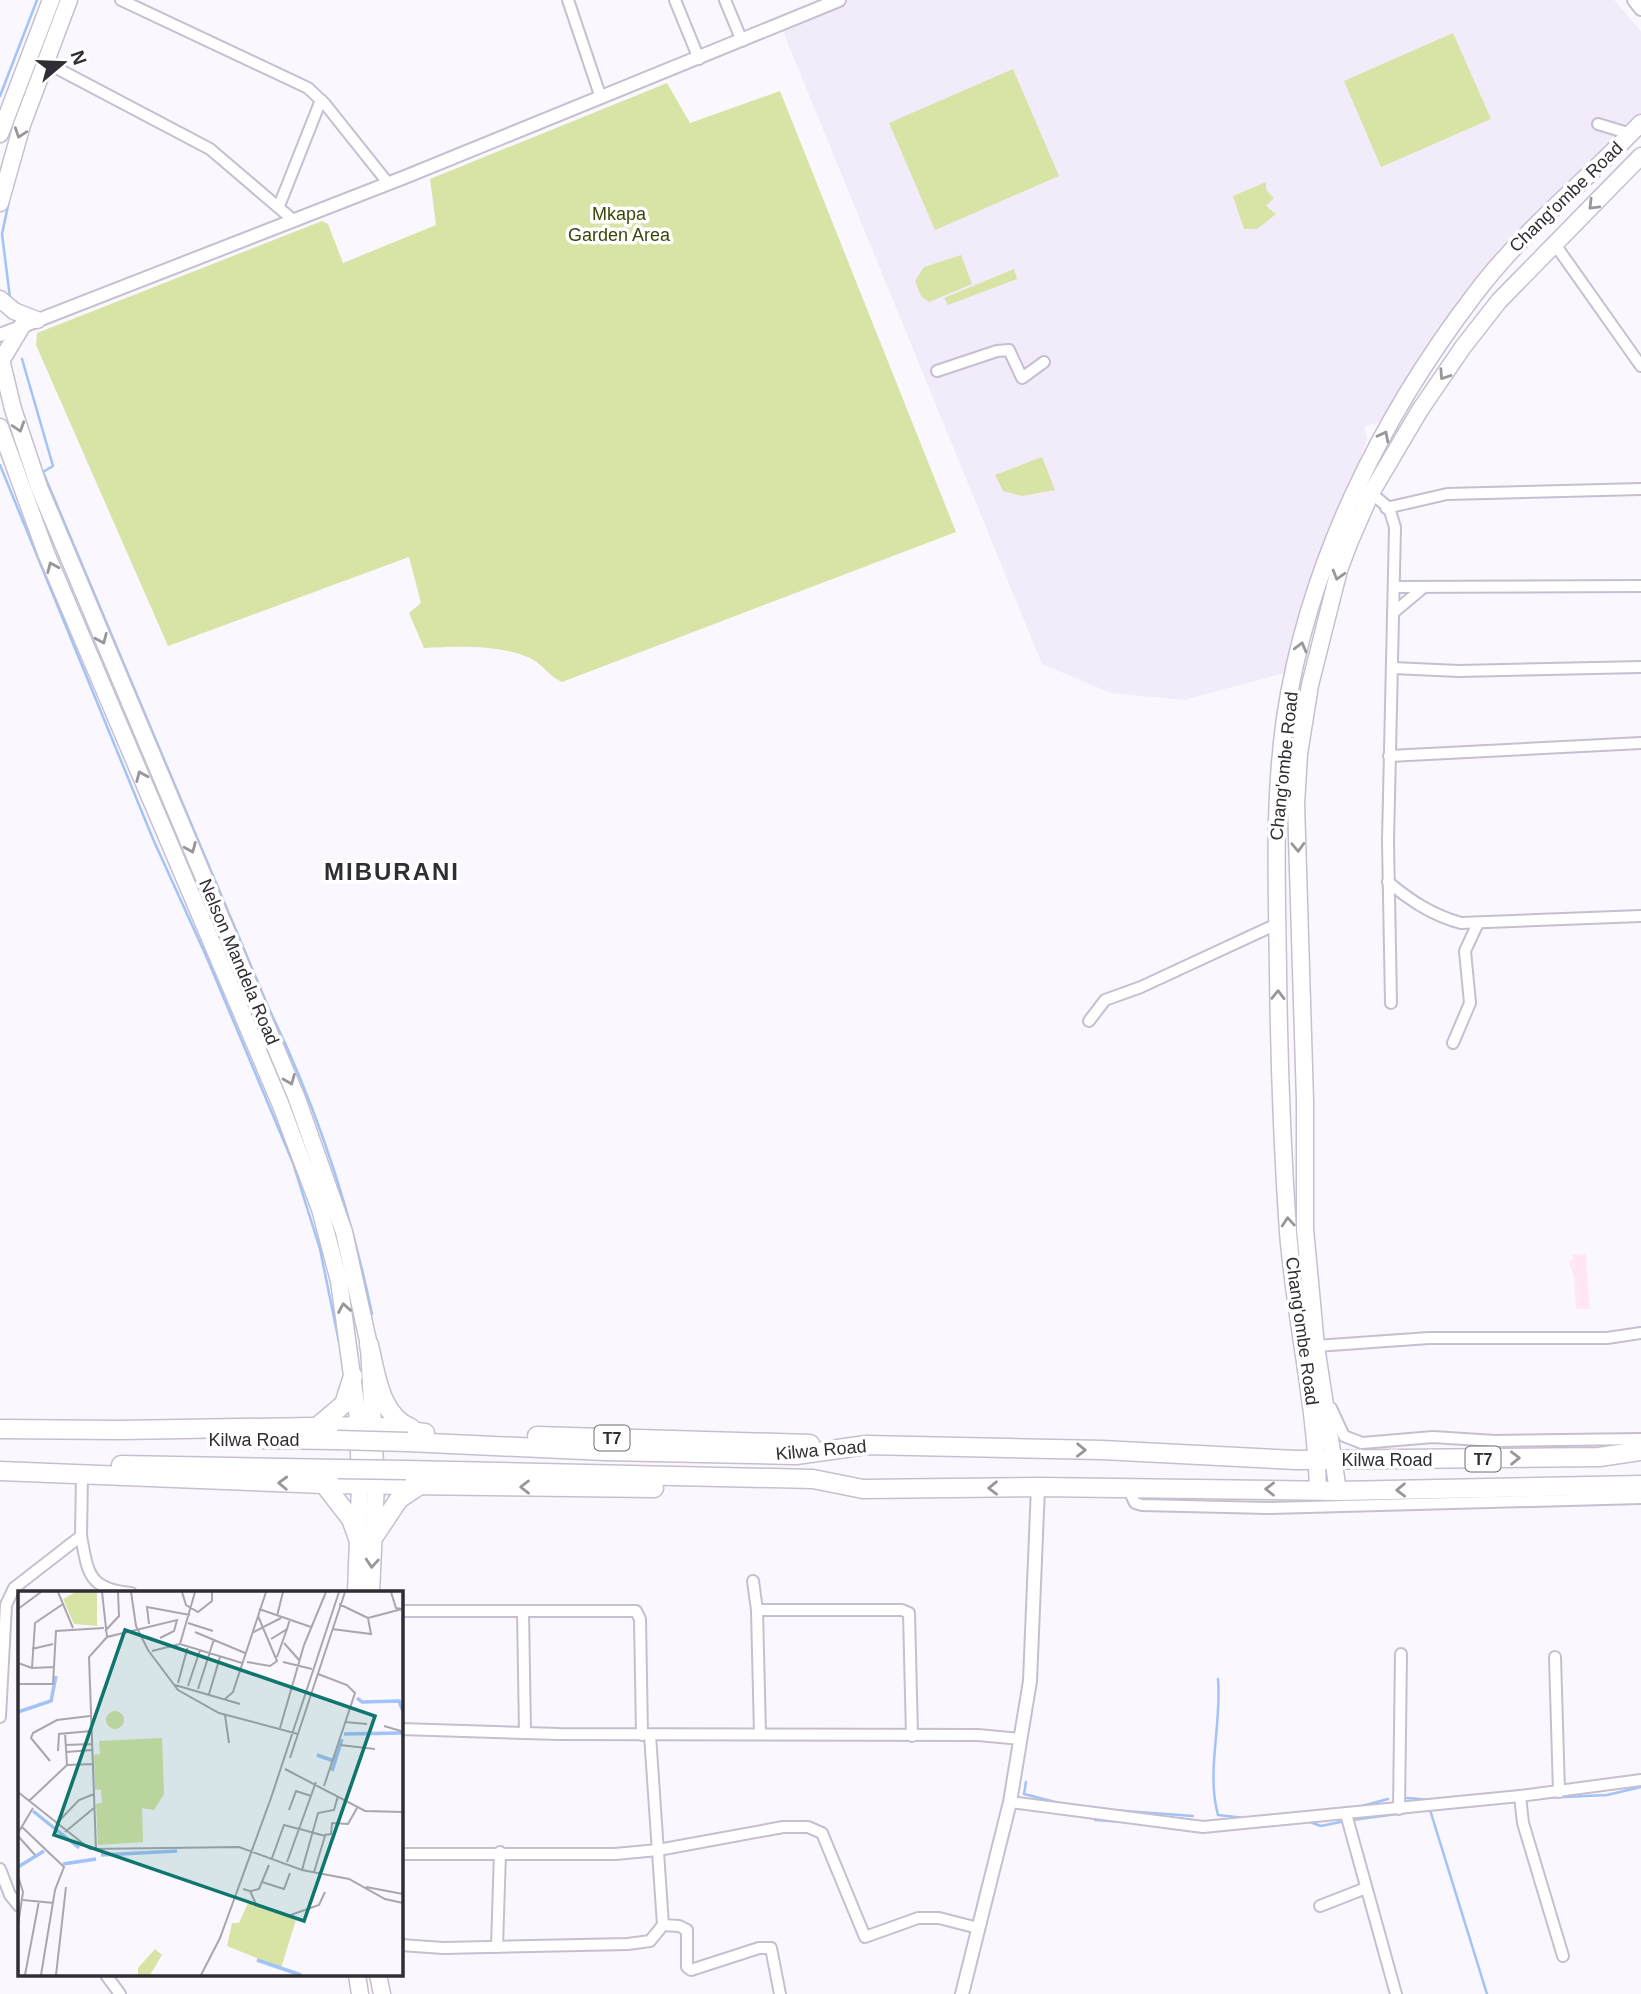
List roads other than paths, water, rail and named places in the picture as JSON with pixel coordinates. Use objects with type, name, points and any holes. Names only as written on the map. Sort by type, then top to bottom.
[{"type":"highway","points":[[369,1345],[381,1390],[394,1419],[416,1437]]},
{"type":"highway","points":[[318,1426],[344,1404],[353,1376]]},
{"type":"highway","name":"T7","points":[[0,1429],[365,1426],[416,1437]]},
{"type":"highway","name":"Kilwa Road","points":[[0,1438],[337,1440],[416,1437],[605,1451],[796,1455],[866,1445],[1102,1450],[1296,1460],[1599,1457],[1641,1451]]},
{"type":"highway","name":"Kilwa Road","points":[[0,1463],[813,1479],[863,1489],[1038,1487],[1338,1492],[1641,1485]]},
{"type":"highway","name":"T7","points":[[0,1471],[368,1485],[863,1489]]},
{"type":"highway","points":[[324,1484],[367,1538],[399,1499],[420,1485]]},
{"type":"main road","points":[[0,134],[51,0]]},
{"type":"main road","points":[[0,203],[8,167],[69,0]]},
{"type":"main road","name":"Chang'ombe Road","points":[[1338,1492],[1326,1460],[1289,1237],[1277,1035],[1277,818],[1286,717],[1300,649],[1347,506],[1405,395],[1474,295],[1547,211],[1636,129]]},
{"type":"main road","name":"Chang'ombe Road","points":[[1359,1460],[1323,1430],[1323,1391],[1305,1229],[1297,780],[1310,685],[1339,570],[1371,493],[1420,410],[1463,347],[1499,301],[1641,156]]},
{"type":"main road","points":[[0,299],[30,323],[1,358]]},
{"type":"main road","name":"Nelson Mandela Road","points":[[1,358],[38,488],[265,1021],[321,1161],[344,1233],[369,1345],[365,1426],[371,1591]]},
{"type":"main road","name":"Nelson Mandela Road","points":[[0,427],[46,553],[307,1172],[339,1281],[353,1376],[365,1426]]},
{"type":"main road","points":[[1296,1460],[1307,1453],[1323,1430]]},
{"type":"main road","name":"Chang'ombe Road","points":[[1318,1491],[1326,1460]]},
{"type":"main road","name":"Nelson Mandela Road","points":[[356,1591],[367,1538]]},
{"type":"main road","points":[[357,1976],[360,1994]]},
{"type":"main road","points":[[378,1976],[382,1994]]},
{"type":"street","points":[[121,0],[308,88],[321,100],[388,183]]},
{"type":"street","points":[[568,0],[601,98]]},
{"type":"street","points":[[675,0],[699,59]]},
{"type":"street","points":[[725,0],[742,41]]},
{"type":"street","points":[[1634,0],[1641,9]]},
{"type":"street","points":[[0,335],[699,59],[833,1]]},
{"type":"street","points":[[45,62],[210,149],[292,219]]},
{"type":"street","points":[[279,206],[321,100]]},
{"type":"street","points":[[1598,124],[1636,129]]},
{"type":"street","points":[[1554,243],[1641,366]]},
{"type":"street","points":[[937,371],[997,351],[1009,350],[1022,378],[1044,362]]},
{"type":"street","points":[[1386,508],[1447,494],[1641,489]]},
{"type":"street","points":[[1371,493],[1392,513],[1395,527],[1388,882],[1391,1003]]},
{"type":"street","points":[[1394,587],[1641,586]]},
{"type":"street","points":[[1394,613],[1423,587]]},
{"type":"street","points":[[1393,668],[1459,671],[1641,667]]},
{"type":"street","points":[[1390,756],[1641,744]]},
{"type":"street","points":[[1388,882],[1413,903],[1438,917],[1478,923],[1641,916]]},
{"type":"street","points":[[1454,1042],[1470,1003],[1465,951],[1478,923]]},
{"type":"street","points":[[1089,1021],[1105,1000],[1141,987],[1277,924]]},
{"type":"street","points":[[1316,1346],[1429,1338],[1607,1338],[1641,1333]]},
{"type":"street","points":[[1323,1391],[1344,1436],[1362,1443],[1438,1437],[1495,1441],[1641,1439]]},
{"type":"street","points":[[82,1475],[81,1536],[89,1576],[103,1587],[122,1591]]},
{"type":"street","points":[[962,1994],[1010,1802],[1030,1681],[1038,1487]]},
{"type":"street","points":[[1129,1490],[1135,1503],[1142,1505],[1268,1508],[1641,1498]]},
{"type":"street","points":[[0,1717],[6,1605],[14,1588],[81,1536]]},
{"type":"street","points":[[753,1581],[757,1610],[760,1734]]},
{"type":"street","points":[[757,1610],[902,1609],[909,1612],[912,1736]]},
{"type":"street","points":[[402,1611],[636,1611],[640,1619],[646,1735],[663,1926],[657,1936],[641,1942],[497,1947],[402,1945]]},
{"type":"street","points":[[523,1612],[525,1733]]},
{"type":"street","points":[[1399,1809],[1401,1654]]},
{"type":"street","points":[[1555,1657],[1559,1792]]},
{"type":"street","points":[[402,1729],[646,1735],[999,1735],[1020,1739]]},
{"type":"street","points":[[1010,1802],[1203,1827],[1520,1797],[1641,1780]]},
{"type":"street","points":[[1520,1797],[1524,1823],[1563,1956]]},
{"type":"street","points":[[1346,1814],[1396,1994]]},
{"type":"street","points":[[402,1854],[500,1852],[573,1855],[658,1850],[727,1836],[808,1827],[822,1833],[865,1937],[918,1917],[939,1918],[978,1928]]},
{"type":"street","points":[[497,1947],[500,1852]]},
{"type":"street","points":[[0,1869],[10,1895],[18,1905]]},
{"type":"street","points":[[1320,1906],[1366,1888]]},
{"type":"street","points":[[663,1926],[678,1926],[687,1930],[687,1967],[691,1970],[759,1948],[771,1948],[780,1994]]},
{"type":"street","points":[[107,1976],[120,1994]]},
{"type":"waterway","points":[[0,96],[37,0]]},
{"type":"waterway","points":[[9,201],[2,234],[10,298]]},
{"type":"waterway","points":[[22,359],[53,466],[43,472],[303,1084],[342,1197],[372,1314]]},
{"type":"waterway","points":[[0,465],[153,839],[207,958],[293,1163],[320,1249],[339,1342]]},
{"type":"waterway","points":[[1218,1679],[1214,1764],[1218,1815],[1245,1818]]},
{"type":"waterway","points":[[1026,1782],[1024,1794],[1063,1804]]},
{"type":"waterway","points":[[1542,1798],[1607,1795],[1641,1787]]},
{"type":"waterway","points":[[1407,1798],[1431,1800]]},
{"type":"waterway","points":[[1362,1806],[1388,1799]]},
{"type":"waterway","points":[[1352,1820],[1435,1809]]},
{"type":"waterway","points":[[1111,1810],[1193,1816]]},
{"type":"waterway","points":[[1430,1810],[1487,1994]]},
{"type":"waterway","points":[[1095,1820],[1123,1822]]},
{"type":"waterway","points":[[1307,1821],[1321,1826],[1345,1821]]},
{"type":"waterway","points":[[973,1924],[984,1879]]},
{"type":"waterway","points":[[956,1994],[960,1978]]},
{"type":"district","name":"MIBURANI","points":[[392,871]]},
{"type":"park label","name":"Mkapa Garden Area","points":[[619,224]]}]
